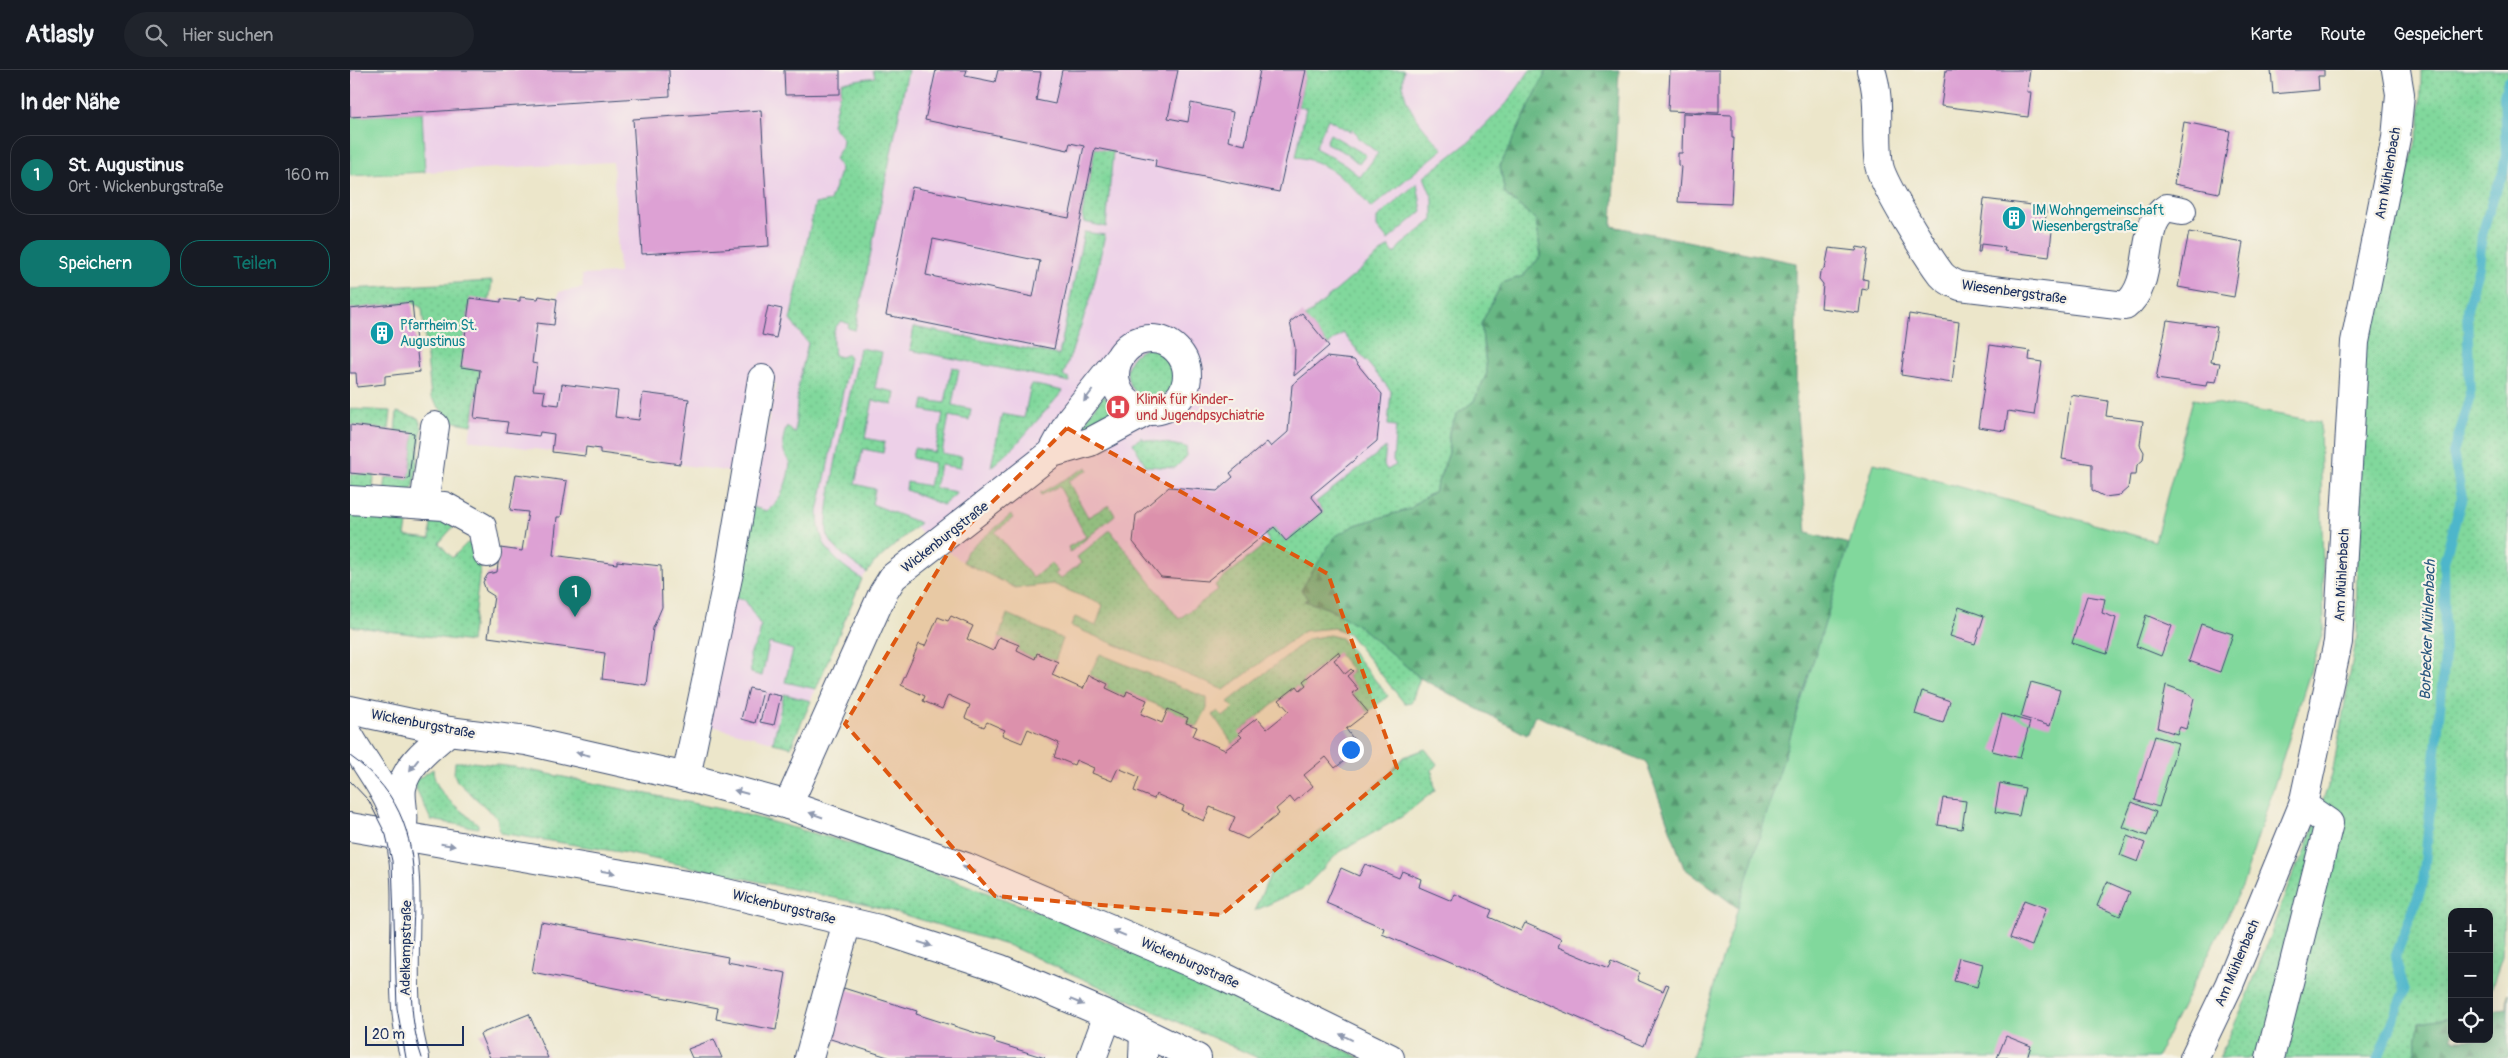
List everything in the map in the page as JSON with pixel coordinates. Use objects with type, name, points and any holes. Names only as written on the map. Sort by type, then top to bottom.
[{"type":"street","name":"Wiesenbergstraße","points":[[1871,70],[1877,94],[1880,171],[1909,223],[1942,275],[1950,282],[1960,286],[2125,306],[2132,301],[2143,282],[2156,218],[2167,208],[2182,211]]},
{"type":"street","name":"Am Mühlenbach","points":[[2194,1058],[2229,985],[2303,805],[2338,642],[2355,342],[2396,138],[2400,94],[2396,70]]},
{"type":"street","name":"Wickenburgstraße","points":[[788,805],[887,584],[893,577],[1016,496],[1052,453],[1071,418],[1129,346],[1147,338],[1166,342],[1181,354],[1188,374],[1182,393],[1176,402],[1166,408],[1148,410],[1095,452],[1052,453]]},
{"type":"street","points":[[1119,358],[1115,374],[1117,387],[1123,397],[1133,406],[1148,410]]},
{"type":"street","points":[[686,777],[730,568],[762,379]]},
{"type":"street","points":[[424,504],[435,426]]},
{"type":"street","points":[[350,500],[444,506],[482,527],[487,553]]},
{"type":"street","name":"Wickenburgstraße","points":[[350,710],[449,730],[528,741],[686,777],[788,805],[966,867],[1224,977],[1390,1058]]},
{"type":"street","name":"Adelkampstraße","points":[[400,837],[404,821],[402,788],[406,776],[415,762],[449,730]]},
{"type":"street","name":"Adelkampstraße","points":[[350,737],[390,805],[400,837],[407,898],[405,1006],[415,1058]]},
{"type":"street","points":[[2270,1058],[2329,823],[2303,805]]},
{"type":"street","name":"Wickenburgstraße","points":[[350,827],[709,888],[879,930],[1001,969],[1108,1015],[1144,1046],[1197,1058]]},
{"type":"street","points":[[809,1058],[847,922]]},
{"type":"street","points":[[1092,1058],[1108,1015]]},
{"type":"highlighted area","points":[[1067,428],[1328,574],[1397,768],[1221,915],[995,896],[845,724],[959,535]]},
{"type":"shaded area","name":"Klinik für Kinder- und Jugendpsychiatrie","points":[[350,70],[1547,70],[1500,166],[1474,401],[1194,643],[1053,584],[1016,588],[963,562],[915,528],[873,564],[862,579],[791,747],[708,725],[776,384],[762,379],[739,473],[600,453],[600,449],[586,447],[585,456],[469,440],[480,371],[461,367],[470,298],[501,302],[501,299],[520,301],[520,297],[557,299],[559,292],[583,288],[582,275],[619,273],[613,162],[425,172],[422,112]]},
{"type":"green space","points":[[873,70],[908,70],[855,330],[848,328],[849,324],[842,321],[834,332],[834,355],[841,357],[848,354],[850,358],[818,512],[821,535],[829,552],[843,566],[862,579],[816,689],[785,682],[793,650],[769,643],[762,676],[751,673],[750,654],[759,637],[761,626],[745,600],[734,598],[752,507],[767,511],[772,507],[777,502],[788,476],[790,463],[785,454],[783,441],[787,426],[795,434],[798,386],[808,343],[790,320],[815,204],[830,201],[841,169],[835,158],[842,147],[843,139],[832,125],[842,82],[875,77]]},
{"type":"green space","points":[[1306,70],[1404,70],[1404,93],[1408,103],[1420,123],[1443,149],[1371,208],[1356,190],[1328,168],[1307,159],[1296,157],[1306,108],[1298,106]],"holes":[[[1328,119],[1350,132],[1352,129],[1358,135],[1357,137],[1378,153],[1360,177],[1341,162],[1315,148]]]},
{"type":"green space","points":[[1530,70],[1547,70],[1500,166],[1505,194],[1536,220],[1541,256],[1523,276],[1502,283],[1481,324],[1487,373],[1474,401],[1457,414],[1449,431],[1449,453],[1434,492],[1420,500],[1410,509],[1355,525],[1309,599],[1305,601],[1327,608],[1359,626],[1420,678],[1411,703],[1405,704],[1348,633],[1334,628],[1304,631],[1224,690],[1071,626],[1075,617],[1096,626],[1103,605],[1053,584],[1016,588],[963,562],[967,551],[1011,515],[1013,518],[995,532],[1033,578],[1051,563],[1058,572],[1055,574],[1060,579],[1081,563],[1077,557],[1110,530],[1179,619],[1218,590],[1215,585],[1269,541],[1265,535],[1274,527],[1286,541],[1323,511],[1316,502],[1386,447],[1384,465],[1387,470],[1396,465],[1393,460],[1396,426],[1388,425],[1391,391],[1343,333],[1328,345],[1305,317],[1389,246],[1394,254],[1400,246],[1433,220],[1433,199],[1424,177],[1470,141],[1507,103]]},
{"type":"green space","points":[[1547,70],[1619,70],[1612,226],[1796,263],[1796,402],[1807,533],[1849,544],[1738,908],[1684,868],[1646,762],[1535,715],[1527,735],[1420,678],[1359,626],[1327,608],[1304,601],[1309,599],[1301,590],[1334,537],[1355,525],[1410,509],[1420,500],[1434,492],[1449,453],[1449,432],[1457,414],[1474,401],[1487,373],[1481,324],[1502,283],[1523,276],[1541,256],[1536,220],[1505,194],[1500,166]]},
{"type":"green space","points":[[2421,70],[2508,70],[2508,830],[2502,957],[2493,984],[2493,908],[2448,908],[2448,1018],[2419,1022],[2414,1058],[2219,1058],[2247,997],[2295,868],[2303,857],[2332,775],[2357,635],[2356,491],[2365,341],[2420,126]]},
{"type":"green space","points":[[422,112],[425,172],[350,176],[350,117]]},
{"type":"green space","points":[[1330,134],[1366,155],[1359,164],[1346,153],[1326,143]]},
{"type":"green space","points":[[1095,148],[1113,151],[1106,227],[1084,222],[1082,215]]},
{"type":"green space","points":[[1417,183],[1422,211],[1388,240],[1377,227],[1377,218]]},
{"type":"green space","points":[[1084,232],[1105,235],[1091,297],[1063,376],[1069,378],[1070,382],[910,350],[914,327],[1059,355]]},
{"type":"green space","points":[[492,281],[489,301],[470,299],[461,367],[480,370],[472,425],[455,422],[446,416],[431,397],[422,308],[412,302],[350,309],[350,289]]},
{"type":"green space","points":[[860,348],[882,352],[875,388],[895,392],[893,405],[873,400],[865,438],[885,442],[883,453],[863,449],[855,484],[875,489],[872,504],[920,523],[873,564],[867,573],[845,557],[831,542],[828,536],[827,523],[833,475]]},
{"type":"green space","points":[[1147,348],[1157,348],[1170,355],[1177,368],[1177,378],[1170,391],[1157,398],[1147,398],[1138,394],[1131,387],[1127,378],[1127,368],[1131,359],[1138,352]]},
{"type":"green space","points":[[952,367],[959,369],[952,405],[971,409],[969,420],[949,416],[942,453],[962,457],[960,468],[940,465],[935,488],[956,492],[943,505],[906,490],[907,482],[929,486],[934,463],[912,458],[914,448],[935,452],[943,414],[922,410],[924,400],[945,403]]},
{"type":"green space","points":[[1031,384],[1063,391],[1014,447],[991,467],[1002,414],[1024,418]]},
{"type":"green space","points":[[1103,395],[1122,417],[1087,434],[1078,430]]},
{"type":"green space","points":[[2193,399],[2320,422],[2324,628],[2242,887],[2156,1058],[1692,1058],[1874,463],[2155,541]]},
{"type":"green space","points":[[350,409],[391,411],[389,430],[350,425]]},
{"type":"green space","points":[[397,412],[418,418],[422,428],[414,486],[410,491],[384,494],[386,477],[409,479],[414,433],[395,431]]},
{"type":"green space","points":[[1142,437],[1143,439],[1186,447],[1187,456],[1175,468],[1146,466],[1133,443]]},
{"type":"green space","points":[[1087,467],[1088,470],[1068,481],[1088,517],[1109,505],[1115,515],[1070,552],[1068,547],[1086,537],[1059,486],[1041,495],[1040,493]]},
{"type":"green space","points":[[350,473],[374,475],[373,494],[350,491]]},
{"type":"green space","points":[[350,514],[408,518],[405,536],[430,539],[431,520],[443,520],[453,527],[439,543],[452,558],[467,543],[483,546],[471,642],[350,626]]},
{"type":"green space","points":[[1007,614],[1063,639],[1055,661],[1038,654],[1035,659],[1017,650],[1019,645],[999,637]]},
{"type":"green space","points":[[1329,635],[1341,638],[1388,696],[1368,712],[1352,693],[1358,689],[1347,676],[1353,671],[1338,653],[1303,680],[1306,685],[1300,690],[1296,686],[1239,732],[1242,737],[1233,744],[1213,715],[1218,711],[1223,717],[1234,708],[1228,702],[1308,639]]},
{"type":"green space","points":[[1100,654],[1207,698],[1207,708],[1197,727],[1186,723],[1188,718],[1127,692],[1125,697],[1106,688],[1108,684],[1089,675]]},
{"type":"green space","points":[[784,694],[811,701],[791,747],[773,743]]},
{"type":"green space","points":[[1425,749],[1437,764],[1432,770],[1435,790],[1403,816],[1338,853],[1304,888],[1254,911],[1272,871],[1389,774],[1404,757]]},
{"type":"green space","points":[[455,762],[514,767],[736,812],[867,848],[1052,917],[1293,1025],[1361,1058],[1258,1058],[1010,946],[881,908],[626,853],[500,833],[497,818],[457,781],[454,774]]},
{"type":"green space","points":[[433,769],[434,778],[443,793],[456,807],[478,824],[478,828],[431,820],[413,782]]},
{"type":"green space","points":[[2508,993],[2508,1058],[2414,1058],[2419,1022],[2448,1018],[2448,1043],[2493,1043],[2493,1011],[2507,1009]]},
{"type":"building","points":[[350,70],[669,70],[670,96],[350,117]]},
{"type":"building","points":[[784,70],[840,70],[840,94],[785,95]]},
{"type":"building","points":[[936,70],[967,70],[965,76],[995,82],[998,70],[1041,72],[1036,100],[1055,104],[1062,70],[1178,70],[1168,118],[1188,122],[1191,103],[1233,112],[1228,141],[1245,145],[1260,70],[1306,70],[1279,192],[1155,167],[1156,160],[1095,148],[1054,349],[886,315],[912,187],[1069,218],[1084,146],[1070,143],[1068,150],[925,120]],"holes":[[[933,239],[1040,261],[1033,297],[926,275]]]},
{"type":"building","points":[[1670,70],[1719,70],[1719,113],[1668,111]]},
{"type":"building","points":[[1946,70],[2030,70],[2027,92],[2031,92],[2028,117],[1941,106]]},
{"type":"building","points":[[2271,70],[2324,70],[2324,76],[2318,76],[2319,90],[2273,94]]},
{"type":"building","points":[[761,110],[769,246],[642,254],[633,119]]},
{"type":"building","points":[[1683,113],[1732,115],[1732,138],[1734,138],[1731,204],[1678,202],[1681,166],[1678,165],[1678,153],[1682,153]]},
{"type":"building","points":[[2184,122],[2230,131],[2219,193],[2174,184]]},
{"type":"building","name":"IM Wohngemeinschaft Wiesenbergstraße","points":[[1984,199],[2047,207],[2044,230],[2052,231],[2049,257],[2004,251],[2005,247],[1981,244],[1980,252],[1978,252]]},
{"type":"building","points":[[2189,232],[2243,242],[2234,297],[2178,287]]},
{"type":"building","points":[[1857,247],[1868,249],[1863,279],[1868,280],[1867,290],[1862,289],[1859,313],[1821,308],[1823,284],[1819,279],[1820,272],[1825,268],[1829,248],[1856,251]]},
{"type":"building","points":[[539,296],[557,299],[554,325],[537,323],[532,363],[537,364],[533,390],[545,391],[543,403],[559,405],[562,384],[618,391],[615,417],[639,420],[643,393],[689,399],[680,464],[600,453],[600,449],[586,447],[585,456],[552,452],[554,434],[540,432],[539,436],[506,432],[508,422],[474,418],[480,370],[461,367],[470,298],[501,302],[501,299],[520,301],[520,297],[538,299]]},
{"type":"building","name":"Pfarrheim St. Augustinus","points":[[412,302],[419,372],[385,376],[385,384],[357,387],[356,373],[350,373],[350,309]]},
{"type":"building","points":[[768,306],[782,309],[776,338],[762,335]]},
{"type":"building","points":[[1302,313],[1329,346],[1294,376],[1295,347],[1290,322]]},
{"type":"building","points":[[1909,314],[1959,322],[1952,383],[1901,375]]},
{"type":"building","points":[[2167,320],[2217,327],[2211,362],[2220,363],[2216,382],[2207,381],[2206,386],[2156,379]]},
{"type":"building","points":[[1990,345],[2030,351],[2029,360],[2042,362],[2034,415],[2008,411],[2005,431],[1978,427]]},
{"type":"building","points":[[1326,357],[1354,360],[1382,394],[1377,441],[1311,496],[1323,511],[1286,541],[1274,527],[1207,581],[1161,577],[1133,542],[1136,515],[1169,487],[1217,491],[1233,477],[1230,473],[1267,442],[1271,447],[1288,432],[1292,385]]},
{"type":"building","points":[[2071,395],[2108,401],[2106,416],[2143,421],[2140,445],[2144,452],[2143,460],[2137,465],[2136,475],[2130,475],[2128,488],[2120,495],[2105,497],[2092,490],[2092,464],[2062,459]]},
{"type":"building","points":[[350,425],[414,433],[409,479],[350,473]]},
{"type":"building","points":[[516,474],[567,481],[561,517],[557,517],[553,555],[617,564],[617,561],[661,566],[662,607],[653,628],[646,685],[602,679],[605,653],[488,637],[494,596],[486,591],[483,582],[488,574],[497,572],[500,548],[522,551],[528,512],[510,510]]},
{"type":"building","points":[[2087,596],[2105,599],[2102,613],[2116,618],[2107,654],[2072,643]]},
{"type":"building","points":[[1959,607],[1984,616],[1975,644],[1950,636]]},
{"type":"building","points":[[2146,615],[2172,626],[2161,656],[2136,646]]},
{"type":"building","points":[[951,616],[973,626],[967,639],[993,651],[999,637],[1019,645],[1017,650],[1035,659],[1037,653],[1058,662],[1052,675],[1083,689],[1089,675],[1108,684],[1106,688],[1125,697],[1127,691],[1147,700],[1141,714],[1162,723],[1168,709],[1188,718],[1186,723],[1197,727],[1193,736],[1225,750],[1242,737],[1238,733],[1257,718],[1267,729],[1289,711],[1279,700],[1297,686],[1300,690],[1306,685],[1303,681],[1338,652],[1340,655],[1334,660],[1345,674],[1351,669],[1353,671],[1347,676],[1358,689],[1352,693],[1368,712],[1346,729],[1357,744],[1349,751],[1352,755],[1335,768],[1326,757],[1304,775],[1313,786],[1294,802],[1290,797],[1276,809],[1279,814],[1247,839],[1229,831],[1235,817],[1210,807],[1204,821],[1182,811],[1184,806],[1156,794],[1154,799],[1134,791],[1139,777],[1118,768],[1112,781],[1092,773],[1094,768],[1076,760],[1074,765],[1054,757],[1059,743],[1028,729],[1022,743],[1002,735],[1005,730],[987,722],[984,727],[965,718],[970,705],[948,695],[942,709],[923,701],[925,696],[901,685],[919,644],[925,646],[938,617],[948,621]]},
{"type":"building","points":[[2201,624],[2233,634],[2220,672],[2189,661]]},
{"type":"building","points":[[2031,682],[2060,690],[2050,726],[2021,717]]},
{"type":"building","points":[[2166,685],[2188,693],[2194,698],[2186,729],[2180,727],[2177,734],[2158,728]]},
{"type":"building","points":[[749,688],[763,691],[755,723],[741,719]]},
{"type":"building","points":[[1922,691],[1950,701],[1943,723],[1915,714]]},
{"type":"building","points":[[767,693],[781,696],[774,725],[760,722]]},
{"type":"building","points":[[2002,714],[2030,722],[2020,758],[1992,751]]},
{"type":"building","points":[[2155,736],[2178,743],[2159,807],[2135,800]]},
{"type":"building","points":[[2000,783],[2025,788],[2019,816],[1995,812]]},
{"type":"building","points":[[1943,798],[1966,801],[1962,829],[1938,825]]},
{"type":"building","points":[[2132,802],[2156,812],[2147,836],[2122,827]]},
{"type":"building","points":[[2127,836],[2145,843],[2138,862],[2120,855]]},
{"type":"building","points":[[1365,864],[1399,878],[1402,871],[1421,879],[1419,887],[1452,901],[1455,894],[1492,910],[1489,917],[1521,931],[1525,923],[1561,939],[1558,947],[1608,968],[1611,960],[1640,973],[1637,980],[1663,991],[1666,984],[1669,985],[1644,1046],[1382,934],[1384,928],[1326,903],[1341,868],[1359,876]]},
{"type":"building","points":[[2107,882],[2130,892],[2120,916],[2097,906]]},
{"type":"building","points":[[2024,900],[2046,908],[2032,946],[2010,938]]},
{"type":"building","points":[[541,922],[728,957],[727,962],[786,973],[776,1030],[716,1019],[718,1008],[532,972]]},
{"type":"building","points":[[1960,958],[1983,964],[1977,987],[1954,981]]},
{"type":"building","points":[[837,986],[917,1011],[916,1014],[995,1039],[994,1042],[1045,1058],[891,1058],[821,1036]]},
{"type":"building","points":[[529,1014],[548,1058],[490,1058],[480,1034]]},
{"type":"building","points":[[2006,1036],[2031,1046],[2027,1058],[1997,1058]]},
{"type":"building","points":[[714,1039],[722,1058],[692,1058],[688,1049]]},
{"type":"waterway","name":"Borbecker Mühlenbach","points":[[2378,1058],[2405,991],[2395,958],[2423,883],[2445,656],[2444,562],[2462,497],[2453,453],[2470,400],[2467,309],[2479,267],[2482,235],[2503,173],[2506,154],[2504,96],[2508,81]]},
{"type":"tram line","points":[[350,756],[383,787],[403,821],[412,858],[414,897],[411,978],[413,1019],[422,1058]]},
{"type":"tram line","points":[[350,781],[369,801],[386,835],[392,861],[397,1008],[406,1058]]},
{"type":"place","name":"IM Wohngemeinschaft Wiesenbergstraße","points":[[2014,218]]},
{"type":"place","name":"Pfarrheim St. Augustinus","points":[[382,333]]},
{"type":"place","name":"Klinik für Kinder- und Jugendpsychiatrie","points":[[1118,407]]},
{"type":"place","name":"St. Augustinus","points":[[575,617]]}]
